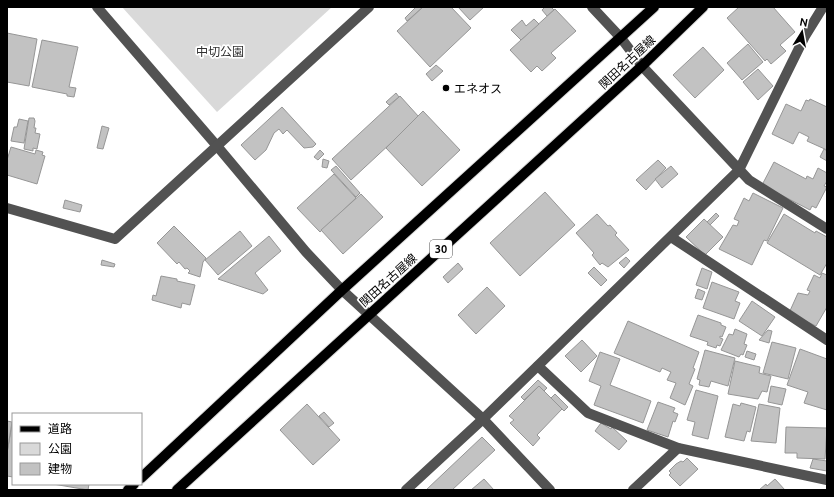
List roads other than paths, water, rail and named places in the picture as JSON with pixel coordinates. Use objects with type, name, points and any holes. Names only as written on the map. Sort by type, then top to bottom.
[{"type":"main road","name":"関田名古屋線","points":[[142,477],[342,290],[654,7]]},
{"type":"main road","name":"関田名古屋線","points":[[177,490],[642,66],[703,7]]},
{"type":"street","points":[[97,7],[306,252],[342,290],[483,419],[550,490]]},
{"type":"street","points":[[7,208],[115,239],[369,7]]},
{"type":"street","points":[[592,7],[621,38],[642,66],[749,180],[827,229]]},
{"type":"street","points":[[406,490],[483,419],[739,170],[805,36],[823,7]]},
{"type":"street","points":[[671,237],[827,340]]},
{"type":"street","points":[[538,366],[588,413],[678,448],[827,480]]},
{"type":"street","points":[[633,490],[678,448]]},
{"type":"place","name":"エネオス","points":[[446,88]]},
{"type":"park label","name":"中切公園","points":[[220,51]]}]
